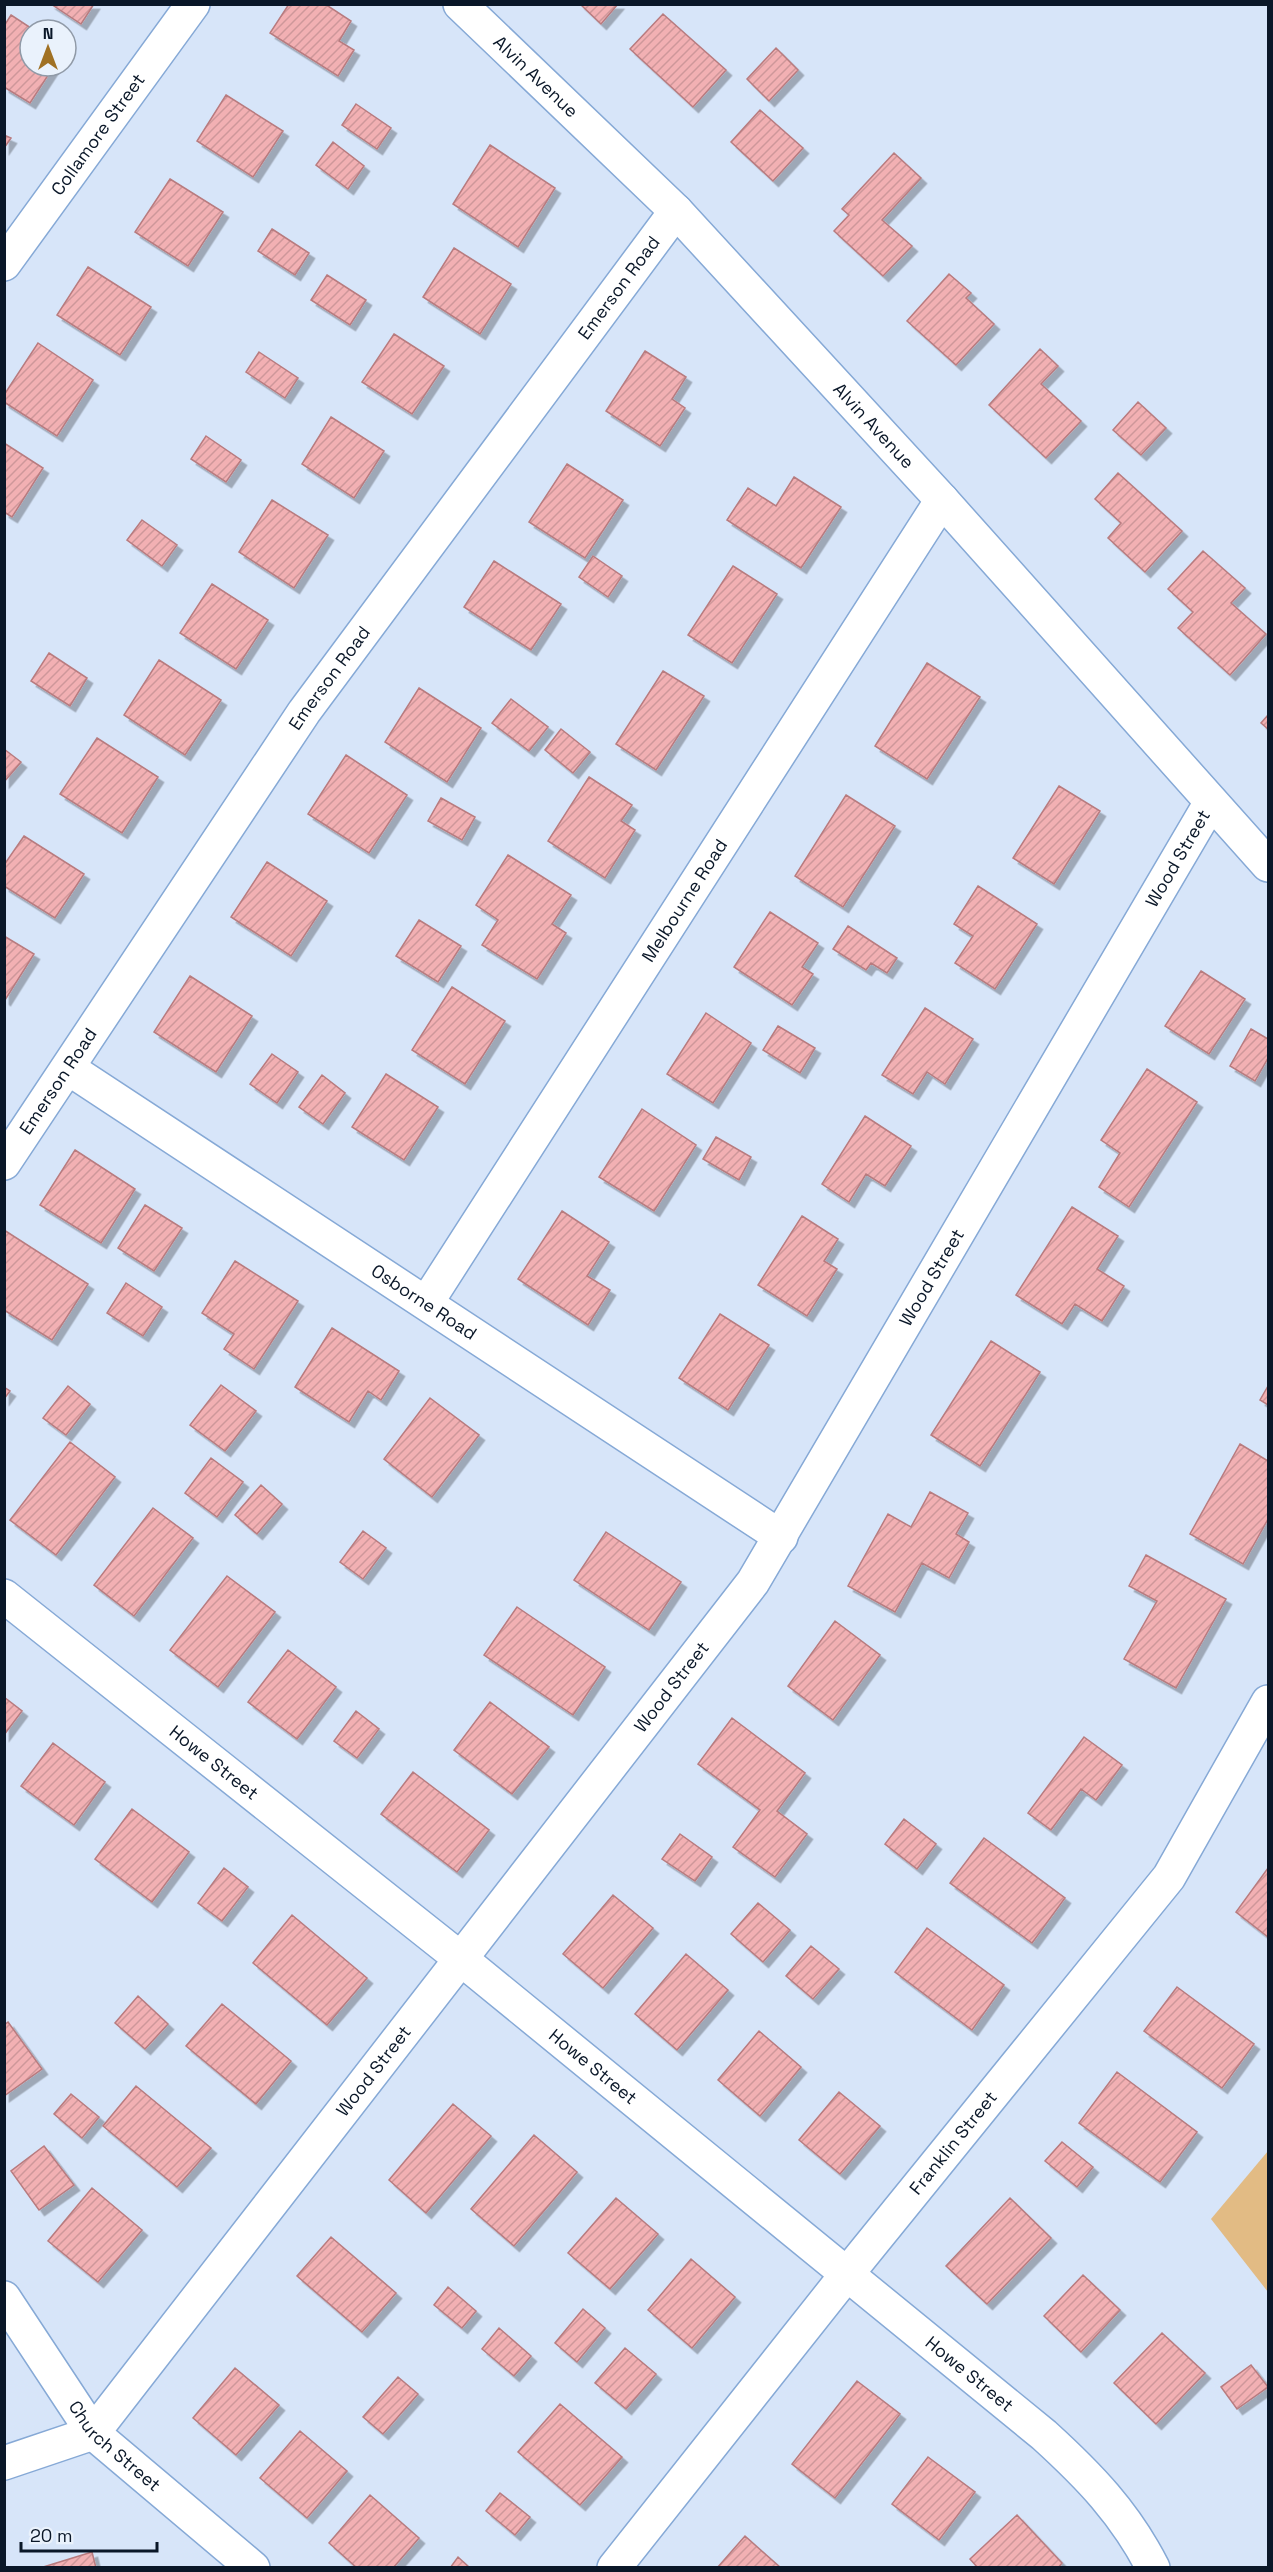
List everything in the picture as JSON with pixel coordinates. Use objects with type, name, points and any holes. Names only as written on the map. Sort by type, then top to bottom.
[{"type":"street","name":"Collamore Street","points":[[4,264],[193,4]]},
{"type":"street","name":"Alvin Avenue","points":[[460,4],[676,211],[942,500],[1269,865]]},
{"type":"street","name":"Emerson Road","points":[[4,1163],[304,712],[676,211]]},
{"type":"street","name":"Melbourne Road","points":[[427,1302],[942,500]]},
{"type":"street","name":"Wood Street","points":[[93,2433],[753,1582],[1212,802]]},
{"type":"street","name":"Osborne Road","points":[[68,1068],[781,1537]]},
{"type":"street","name":"Howe Street","points":[[4,1596],[460,1959],[1044,2435],[1089,2476],[1136,2538],[1153,2568]]},
{"type":"street","name":"Franklin Street","points":[[614,2568],[847,2274],[1169,1877],[1269,1702]]},
{"type":"street","name":"Church Street","points":[[4,2298],[93,2433],[253,2568]]},
{"type":"street","points":[[4,2463],[93,2433]]},
{"type":"shaded area","points":[[1268,2151],[1268,2292],[1211,2219]]},
{"type":"building","points":[[51,4],[94,4],[81,24],[78,18],[72,18]]},
{"type":"building","points":[[289,4],[325,4],[351,21],[339,41],[354,50],[338,76],[270,33]]},
{"type":"building","points":[[580,4],[618,4],[601,24]]},
{"type":"building","points":[[663,14],[726,70],[693,107],[630,49]]},
{"type":"building","points":[[11,15],[18,20],[18,78],[46,78],[30,103],[4,87],[4,26]]},
{"type":"building","points":[[776,48],[798,70],[769,101],[747,79]]},
{"type":"building","points":[[226,95],[283,131],[253,177],[197,141]]},
{"type":"building","points":[[356,104],[391,128],[377,149],[342,125]]},
{"type":"building","points":[[760,110],[803,148],[773,181],[731,142]]},
{"type":"building","points":[[4,135],[11,138],[4,148]]},
{"type":"building","points":[[333,142],[364,166],[348,189],[316,165]]},
{"type":"building","points":[[490,145],[555,188],[518,247],[453,204]]},
{"type":"building","points":[[894,153],[921,178],[882,220],[912,246],[883,276],[834,231],[849,215],[842,209]]},
{"type":"building","points":[[170,179],[223,212],[188,266],[135,232]]},
{"type":"building","points":[[272,229],[309,253],[295,275],[258,251]]},
{"type":"building","points":[[454,248],[511,284],[480,334],[423,297]]},
{"type":"building","points":[[88,267],[151,307],[120,355],[57,315]]},
{"type":"building","points":[[949,274],[971,293],[966,298],[994,324],[956,365],[907,321]]},
{"type":"building","points":[[327,275],[366,300],[350,325],[311,300]]},
{"type":"building","points":[[394,334],[444,366],[412,414],[362,382]]},
{"type":"building","points":[[38,343],[93,380],[57,436],[4,402],[4,395]]},
{"type":"building","points":[[1040,349],[1058,366],[1041,384],[1081,421],[1046,458],[989,405]]},
{"type":"building","points":[[645,351],[686,377],[672,399],[685,408],[660,446],[606,411]]},
{"type":"building","points":[[259,352],[298,378],[285,398],[246,372]]},
{"type":"building","points":[[1138,402],[1166,428],[1141,455],[1113,430]]},
{"type":"building","points":[[331,417],[384,451],[354,498],[302,464]]},
{"type":"building","points":[[206,436],[241,460],[226,482],[191,459]]},
{"type":"building","points":[[4,443],[43,468],[12,517],[4,512]]},
{"type":"building","points":[[567,464],[623,500],[585,558],[529,522]]},
{"type":"building","points":[[1118,473],[1182,531],[1145,572],[1108,538],[1121,523],[1095,499]]},
{"type":"building","points":[[794,477],[841,507],[801,568],[727,520],[748,488],[776,506]]},
{"type":"building","points":[[272,500],[328,535],[294,588],[239,552]]},
{"type":"building","points":[[142,520],[177,545],[162,566],[127,540]]},
{"type":"building","points":[[1203,551],[1245,588],[1231,603],[1266,634],[1230,675],[1178,628],[1193,612],[1168,589]]},
{"type":"building","points":[[593,556],[622,576],[608,597],[579,577]]},
{"type":"building","points":[[494,561],[561,604],[531,650],[464,607]]},
{"type":"building","points":[[733,566],[777,594],[732,663],[688,635]]},
{"type":"building","points":[[212,584],[268,620],[236,669],[180,633]]},
{"type":"building","points":[[49,653],[87,678],[70,706],[31,681]]},
{"type":"building","points":[[159,660],[221,700],[185,755],[124,715]]},
{"type":"building","points":[[927,663],[980,697],[927,779],[875,746]]},
{"type":"building","points":[[663,671],[704,696],[656,770],[616,744]]},
{"type":"building","points":[[419,688],[481,728],[447,782],[385,742]]},
{"type":"building","points":[[511,699],[548,727],[529,751],[492,723]]},
{"type":"building","points":[[1268,715],[1268,729],[1261,723]]},
{"type":"building","points":[[561,729],[590,752],[573,773],[545,750]]},
{"type":"building","points":[[97,738],[158,777],[122,833],[60,794]]},
{"type":"building","points":[[4,749],[21,762],[4,782]]},
{"type":"building","points":[[346,755],[407,795],[369,853],[308,814]]},
{"type":"building","points":[[589,777],[632,805],[621,821],[635,830],[605,878],[548,841]]},
{"type":"building","points":[[1059,786],[1100,811],[1054,884],[1013,858]]},
{"type":"building","points":[[846,795],[895,826],[843,907],[795,876]]},
{"type":"building","points":[[441,798],[475,817],[462,840],[428,821]]},
{"type":"building","points":[[24,836],[84,874],[55,918],[4,886],[4,865]]},
{"type":"building","points":[[508,855],[571,895],[552,924],[566,933],[537,979],[482,945],[498,920],[476,905]]},
{"type":"building","points":[[267,862],[327,901],[291,956],[231,917]]},
{"type":"building","points":[[978,886],[1037,924],[995,989],[955,963],[973,936],[954,924]]},
{"type":"building","points":[[770,912],[818,943],[802,967],[813,974],[792,1005],[734,967]]},
{"type":"building","points":[[419,920],[461,946],[438,982],[396,956]]},
{"type":"building","points":[[848,926],[897,958],[887,973],[871,963],[866,970],[833,949]]},
{"type":"building","points":[[4,936],[34,954],[5,1000],[4,999]]},
{"type":"building","points":[[1201,971],[1245,999],[1209,1054],[1165,1026]]},
{"type":"building","points":[[190,976],[252,1016],[216,1072],[154,1032]]},
{"type":"building","points":[[452,987],[505,1021],[465,1084],[412,1050]]},
{"type":"building","points":[[925,1008],[973,1039],[945,1084],[927,1072],[913,1094],[882,1075]]},
{"type":"building","points":[[706,1013],[751,1043],[713,1103],[667,1074]]},
{"type":"building","points":[[778,1026],[815,1048],[800,1073],[763,1050]]},
{"type":"building","points":[[1251,1029],[1268,1039],[1268,1058],[1255,1081],[1230,1066]]},
{"type":"building","points":[[272,1054],[298,1072],[277,1103],[250,1084]]},
{"type":"building","points":[[1147,1069],[1197,1102],[1129,1207],[1099,1187],[1120,1153],[1101,1140]]},
{"type":"building","points":[[386,1074],[438,1107],[404,1160],[352,1127]]},
{"type":"building","points":[[322,1075],[345,1093],[323,1124],[299,1107]]},
{"type":"building","points":[[642,1109],[696,1145],[654,1211],[599,1177]]},
{"type":"building","points":[[865,1116],[911,1146],[885,1186],[866,1174],[849,1202],[822,1184]]},
{"type":"building","points":[[716,1137],[751,1157],[739,1180],[703,1159]]},
{"type":"building","points":[[75,1150],[135,1189],[101,1243],[40,1205]]},
{"type":"building","points":[[145,1205],[182,1228],[154,1271],[118,1248]]},
{"type":"building","points":[[1072,1207],[1118,1236],[1097,1269],[1124,1286],[1102,1321],[1075,1304],[1062,1324],[1016,1295]]},
{"type":"building","points":[[562,1211],[609,1242],[587,1276],[610,1290],[588,1325],[518,1279]]},
{"type":"building","points":[[802,1216],[838,1239],[824,1261],[837,1269],[807,1316],[758,1285]]},
{"type":"building","points":[[4,1230],[88,1284],[52,1340],[4,1310]]},
{"type":"building","points":[[235,1261],[298,1301],[254,1369],[224,1349],[234,1334],[202,1313]]},
{"type":"building","points":[[126,1283],[162,1307],[143,1336],[107,1313]]},
{"type":"building","points":[[720,1314],[769,1345],[728,1410],[679,1378]]},
{"type":"building","points":[[332,1328],[399,1371],[381,1400],[368,1391],[349,1422],[295,1387]]},
{"type":"building","points":[[991,1341],[1040,1372],[980,1466],[931,1435]]},
{"type":"building","points":[[221,1385],[256,1411],[225,1451],[190,1425]]},
{"type":"building","points":[[68,1386],[90,1404],[66,1435],[43,1418]]},
{"type":"building","points":[[1268,1386],[1268,1405],[1260,1400]]},
{"type":"building","points":[[4,1387],[10,1391],[4,1399]]},
{"type":"building","points":[[430,1398],[479,1435],[432,1497],[384,1459]]},
{"type":"building","points":[[70,1442],[115,1477],[56,1555],[10,1520]]},
{"type":"building","points":[[1240,1444],[1268,1461],[1268,1519],[1243,1564],[1190,1534]]},
{"type":"building","points":[[211,1458],[243,1482],[217,1517],[185,1493]]},
{"type":"building","points":[[261,1485],[282,1504],[257,1534],[235,1515]]},
{"type":"building","points":[[930,1492],[968,1513],[956,1534],[969,1542],[949,1578],[922,1563],[895,1612],[848,1586],[888,1514],[911,1527]]},
{"type":"building","points":[[153,1508],[193,1538],[134,1616],[94,1585]]},
{"type":"building","points":[[363,1531],[386,1548],[363,1579],[340,1562]]},
{"type":"building","points":[[606,1532],[681,1582],[649,1630],[574,1580]]},
{"type":"building","points":[[1146,1555],[1226,1599],[1176,1688],[1124,1659],[1157,1601],[1129,1586]]},
{"type":"building","points":[[227,1576],[275,1612],[218,1687],[170,1650]]},
{"type":"building","points":[[517,1607],[605,1667],[573,1715],[484,1655]]},
{"type":"building","points":[[835,1621],[880,1655],[833,1720],[788,1686]]},
{"type":"building","points":[[288,1650],[336,1687],[297,1739],[248,1702]]},
{"type":"building","points":[[4,1697],[22,1711],[4,1735]]},
{"type":"building","points":[[490,1702],[549,1747],[512,1794],[454,1750]]},
{"type":"building","points":[[356,1711],[379,1729],[357,1758],[334,1741]]},
{"type":"building","points":[[732,1718],[805,1773],[777,1811],[807,1834],[775,1877],[733,1847],[760,1810],[698,1764]]},
{"type":"building","points":[[1084,1737],[1122,1765],[1096,1800],[1081,1789],[1051,1830],[1028,1813]]},
{"type":"building","points":[[53,1743],[105,1782],[74,1825],[21,1786]]},
{"type":"building","points":[[413,1772],[489,1830],[457,1872],[381,1814]]},
{"type":"building","points":[[132,1809],[189,1852],[152,1902],[95,1859]]},
{"type":"building","points":[[904,1819],[936,1844],[917,1869],[885,1844]]},
{"type":"building","points":[[680,1834],[712,1857],[695,1881],[662,1859]]},
{"type":"building","points":[[984,1838],[1065,1898],[1032,1943],[950,1883]]},
{"type":"building","points":[[224,1868],[248,1887],[222,1921],[198,1903]]},
{"type":"building","points":[[1268,1868],[1268,1937],[1236,1912]]},
{"type":"building","points":[[613,1895],[653,1928],[603,1988],[563,1954]]},
{"type":"building","points":[[758,1903],[790,1930],[763,1962],[731,1934]]},
{"type":"building","points":[[292,1915],[367,1978],[327,2025],[253,1963]]},
{"type":"building","points":[[927,1928],[1004,1985],[972,2030],[895,1972]]},
{"type":"building","points":[[811,1946],[839,1969],[813,1999],[786,1976]]},
{"type":"building","points":[[686,1954],[728,1990],[677,2050],[635,2014]]},
{"type":"building","points":[[1177,1987],[1254,2044],[1222,2088],[1144,2031]]},
{"type":"building","points":[[138,1996],[168,2024],[145,2049],[115,2023]]},
{"type":"building","points":[[222,2004],[291,2061],[256,2104],[186,2046]]},
{"type":"building","points":[[8,2022],[42,2069],[4,2096],[4,2025]]},
{"type":"building","points":[[759,2031],[801,2067],[760,2116],[718,2080]]},
{"type":"building","points":[[1117,2072],[1197,2132],[1160,2182],[1079,2123]]},
{"type":"building","points":[[136,2086],[211,2148],[177,2187],[103,2126]]},
{"type":"building","points":[[839,2092],[880,2126],[840,2174],[799,2140]]},
{"type":"building","points":[[71,2094],[99,2117],[82,2138],[54,2114]]},
{"type":"building","points":[[453,2104],[491,2136],[426,2213],[389,2180]]},
{"type":"building","points":[[534,2135],[577,2172],[514,2246],[471,2209]]},
{"type":"building","points":[[1062,2142],[1093,2167],[1077,2187],[1045,2161]]},
{"type":"building","points":[[44,2146],[74,2185],[39,2210],[11,2171]]},
{"type":"building","points":[[92,2188],[142,2230],[98,2282],[48,2241]]},
{"type":"building","points":[[616,2198],[658,2234],[610,2289],[568,2253]]},
{"type":"building","points":[[1010,2198],[1051,2238],[987,2304],[946,2266]]},
{"type":"building","points":[[331,2237],[396,2293],[362,2332],[297,2276]]},
{"type":"building","points":[[691,2259],[735,2297],[692,2348],[648,2310]]},
{"type":"building","points":[[1083,2275],[1120,2310],[1081,2352],[1044,2316]]},
{"type":"building","points":[[448,2287],[476,2311],[462,2328],[434,2305]]},
{"type":"building","points":[[583,2309],[605,2328],[577,2362],[555,2343]]},
{"type":"building","points":[[499,2328],[531,2356],[514,2376],[482,2349]]},
{"type":"building","points":[[1162,2333],[1205,2373],[1156,2424],[1114,2383]]},
{"type":"building","points":[[625,2348],[656,2374],[626,2409],[595,2383]]},
{"type":"building","points":[[1251,2365],[1268,2387],[1237,2409],[1221,2387]]},
{"type":"building","points":[[235,2368],[279,2405],[236,2455],[193,2418]]},
{"type":"building","points":[[398,2377],[418,2394],[383,2434],[363,2417]]},
{"type":"building","points":[[857,2381],[900,2414],[835,2498],[792,2464]]},
{"type":"building","points":[[560,2404],[622,2457],[580,2505],[518,2452]]},
{"type":"building","points":[[300,2431],[347,2471],[307,2518],[260,2478]]},
{"type":"building","points":[[928,2457],[975,2492],[939,2540],[892,2504]]},
{"type":"building","points":[[500,2493],[530,2517],[515,2535],[486,2511]]},
{"type":"building","points":[[370,2495],[419,2538],[393,2568],[357,2568],[329,2543]]},
{"type":"building","points":[[1017,2515],[1062,2563],[1058,2568],[978,2568],[970,2559]]},
{"type":"building","points":[[745,2536],[781,2568],[717,2568]]},
{"type":"building","points":[[92,2552],[96,2568],[40,2568]]},
{"type":"building","points":[[458,2557],[470,2568],[450,2568]]}]
